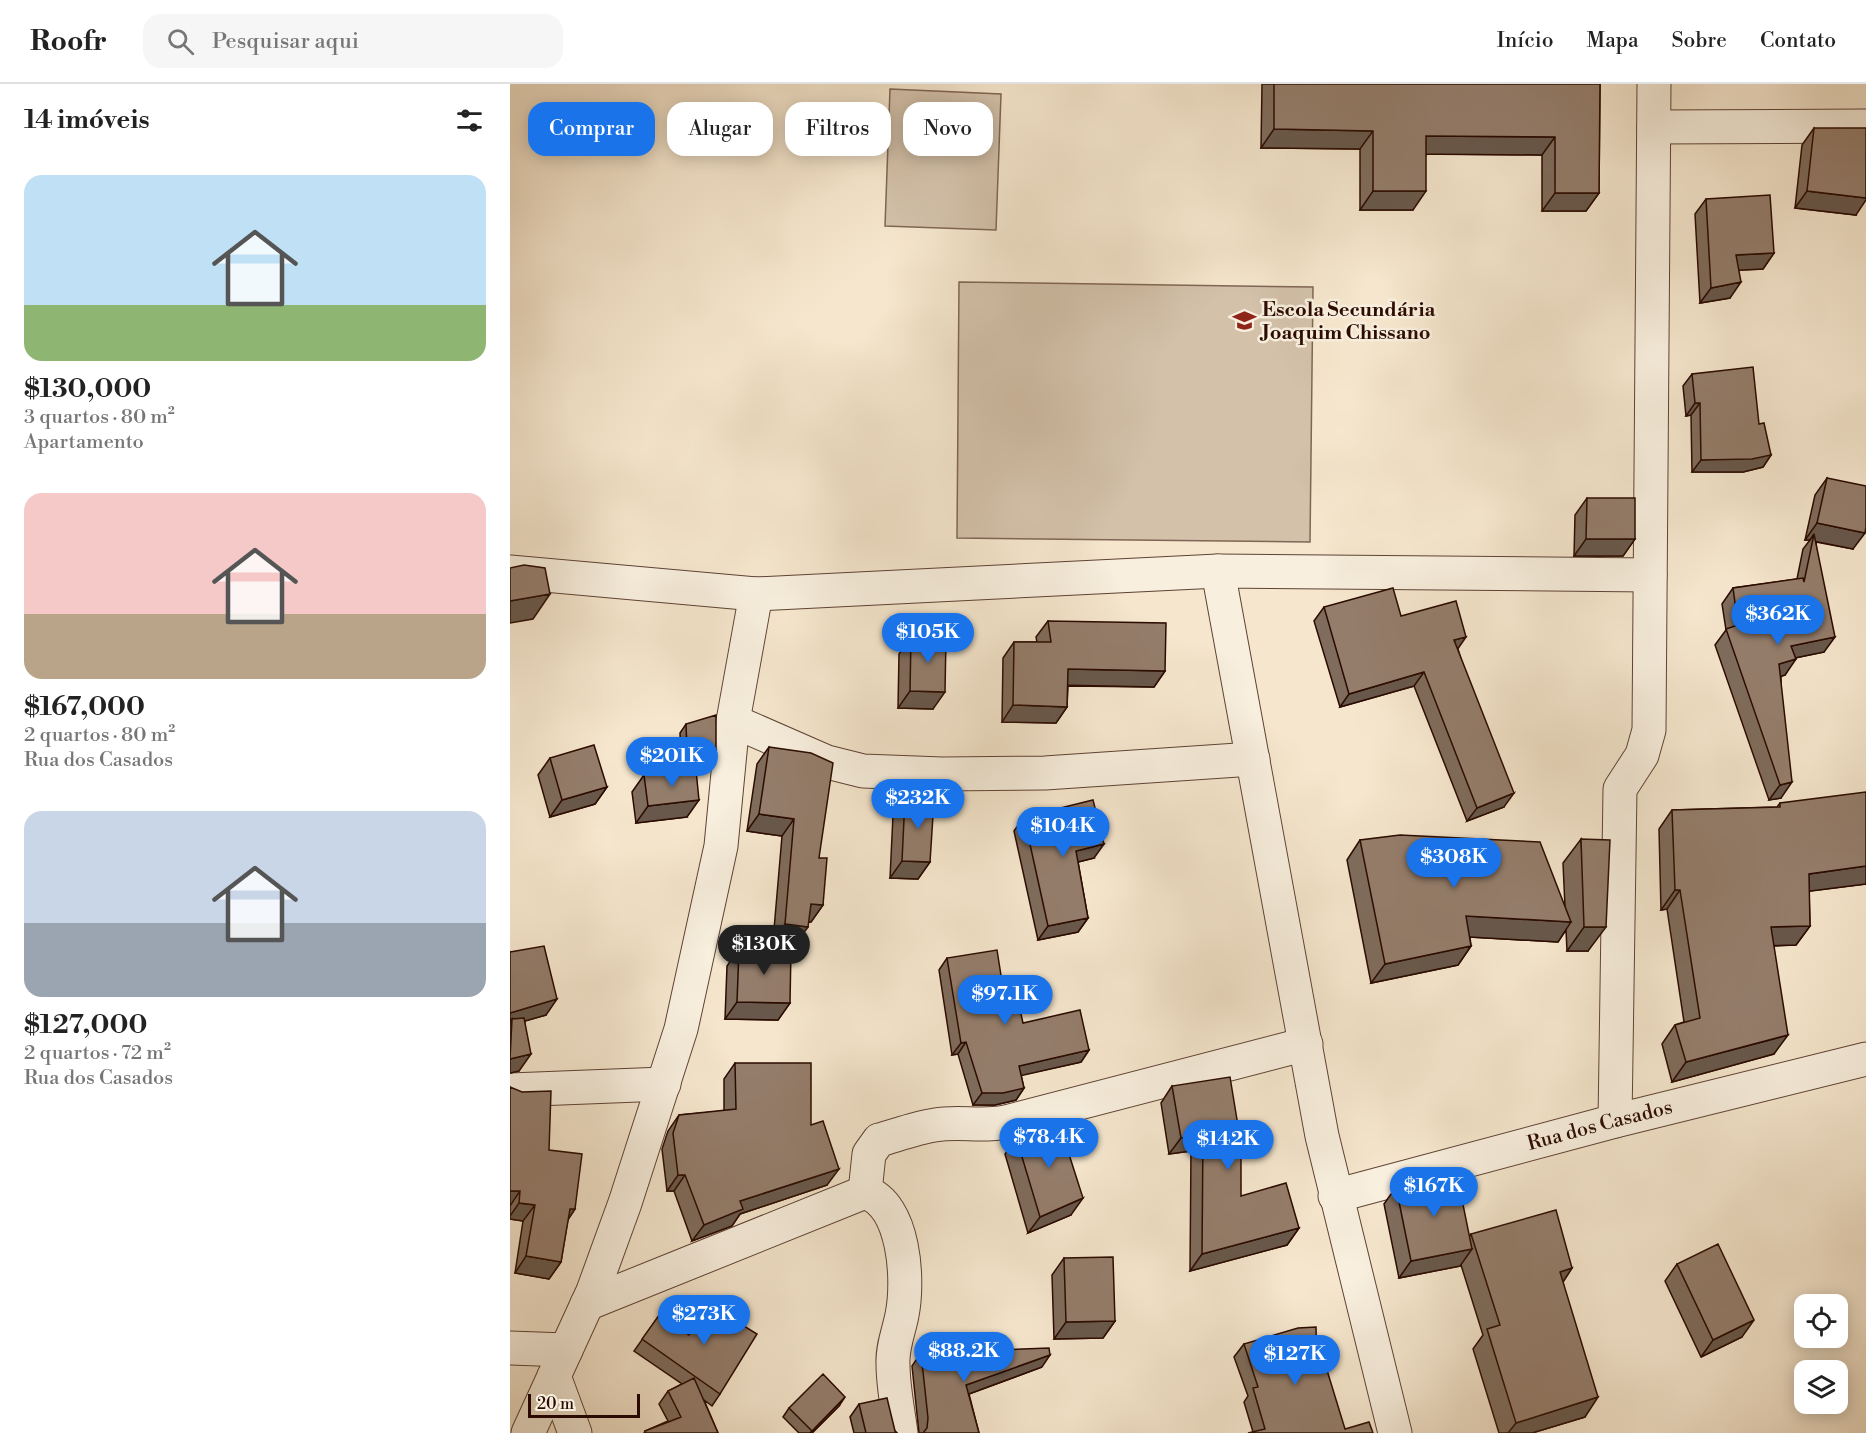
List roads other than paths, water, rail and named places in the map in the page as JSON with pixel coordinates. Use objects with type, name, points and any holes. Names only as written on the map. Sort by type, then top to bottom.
[{"type":"street","points":[[1615,1121],[1620,789],[1642,755],[1648,730],[1654,84]]},
{"type":"street","points":[[1654,127],[1866,126]]},
{"type":"street","points":[[510,572],[756,594],[1218,571],[1650,575]]},
{"type":"street","points":[[1218,571],[1335,1196],[1395,1433]]},
{"type":"street","points":[[528,1433],[587,1304],[625,1203],[681,1029],[722,846],[733,721],[756,594]]},
{"type":"street","points":[[733,721],[827,762],[863,771],[942,774],[1044,773],[1252,759]]},
{"type":"street","points":[[865,1192],[870,1154],[879,1140],[935,1125],[968,1123],[986,1126],[1006,1122],[1306,1044]]},
{"type":"street","name":"Rua dos Casados","points":[[1335,1196],[1615,1121],[1866,1059]]},
{"type":"street","points":[[510,1090],[663,1084]]},
{"type":"street","points":[[587,1304],[865,1192],[875,1195],[890,1212],[900,1238],[904,1275],[903,1313],[892,1364],[901,1433]]},
{"type":"street","points":[[510,1348],[560,1363]]},
{"type":"street","points":[[560,1363],[575,1433]]},
{"type":"place","name":"Escola Secundária Joaquim Chissano","points":[[1244,321]]}]
